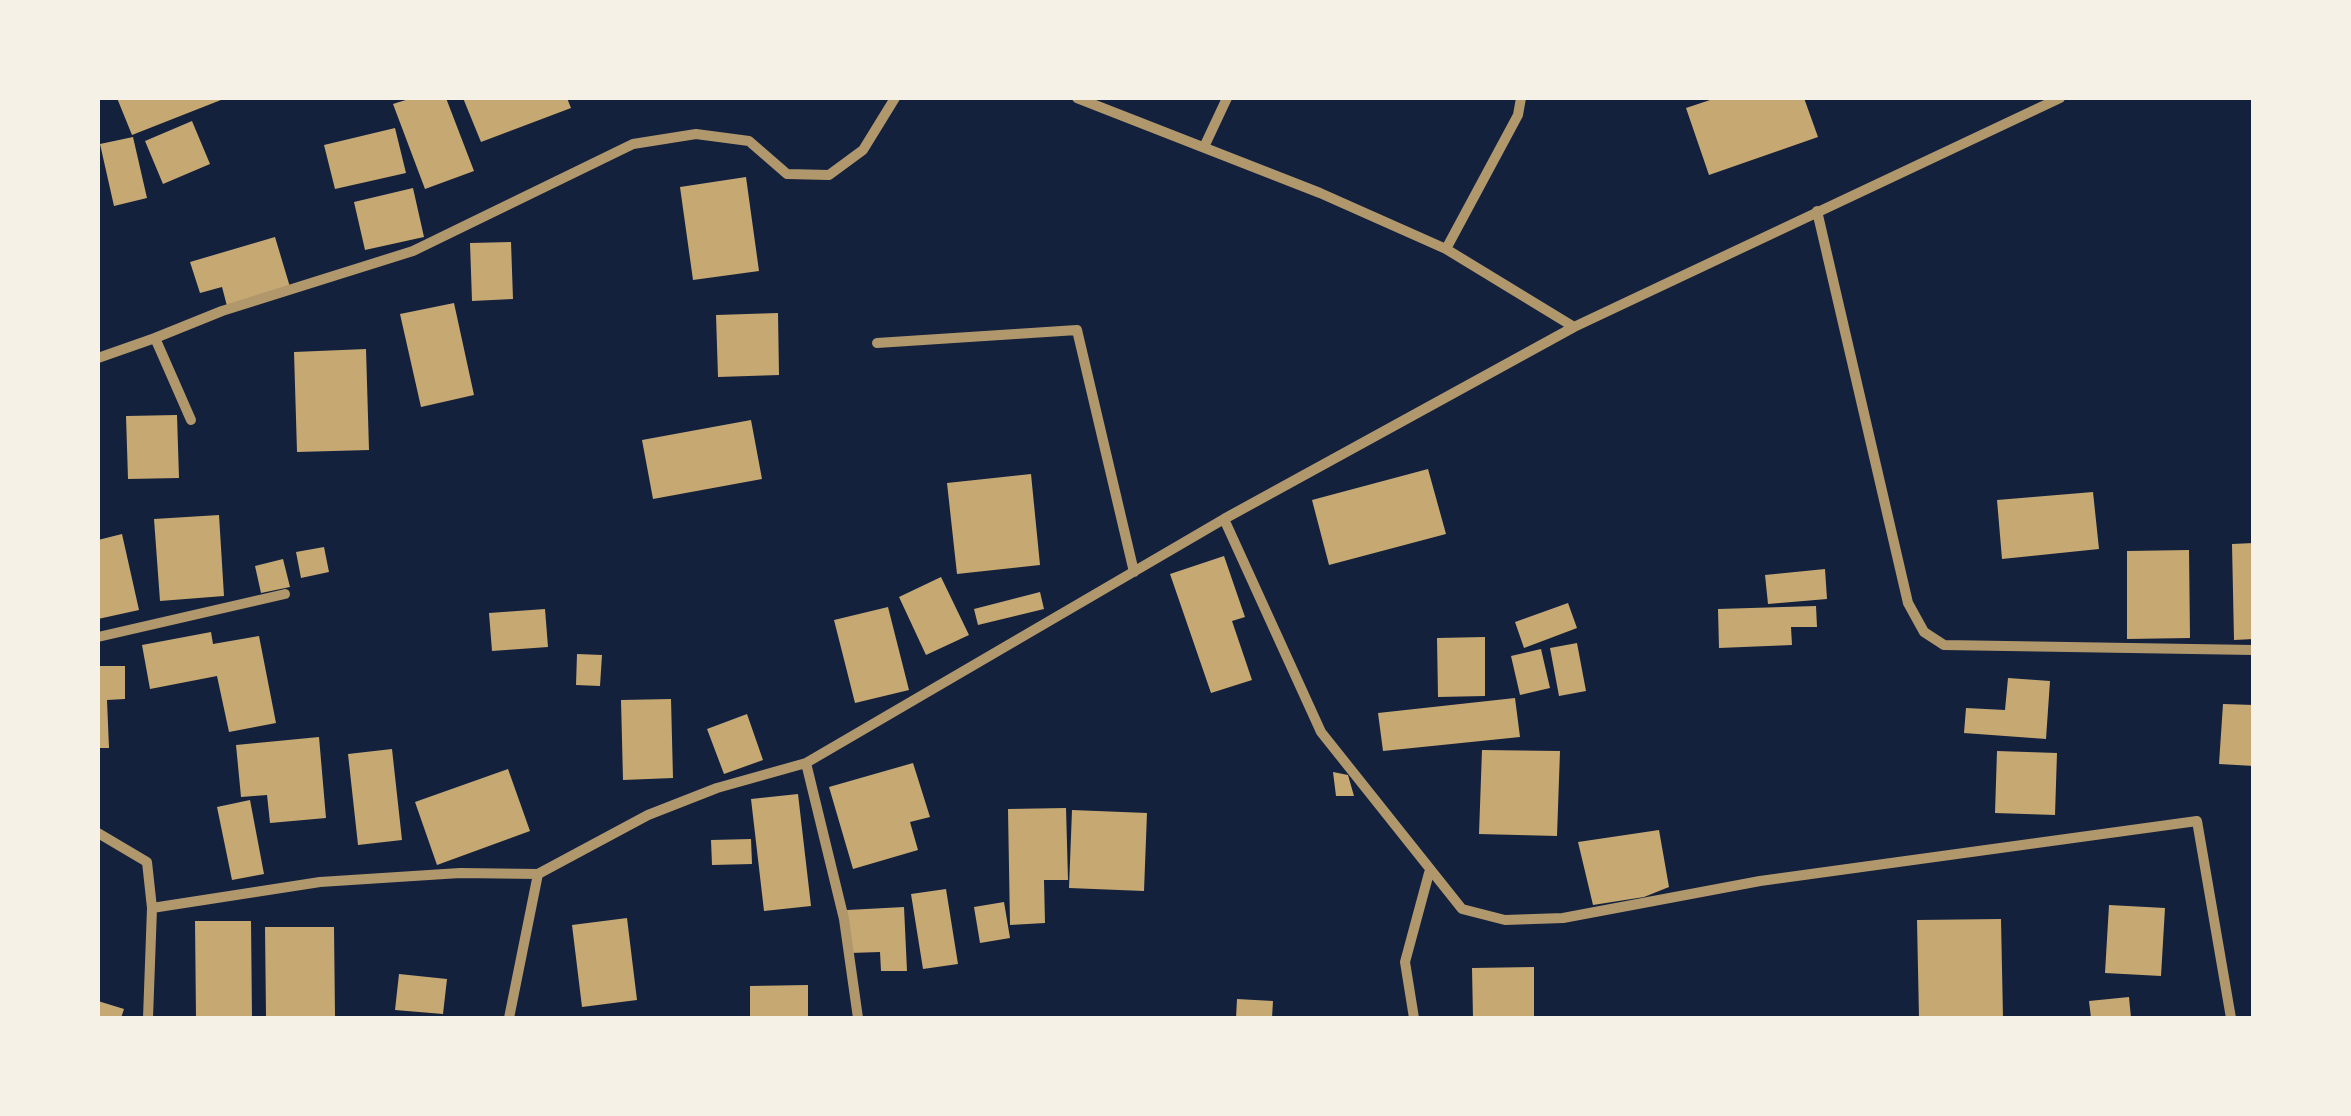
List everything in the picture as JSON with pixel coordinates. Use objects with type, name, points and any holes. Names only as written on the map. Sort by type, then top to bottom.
[{"type":"street","points":[[98,358],[222,310],[413,251],[633,144],[696,134],[749,141],[787,174],[828,175],[863,150],[895,98]]},
{"type":"street","points":[[1076,98],[1446,249],[1574,327]]},
{"type":"street","points":[[1204,147],[1227,98]]},
{"type":"street","points":[[1446,249],[1518,115],[1521,98]]},
{"type":"street","points":[[152,908],[320,882],[460,873],[538,874],[648,815],[717,788],[806,763],[1224,519],[1574,327],[2060,98]]},
{"type":"street","points":[[1816,212],[1908,603],[1924,632],[1944,645],[2254,650]]},
{"type":"street","points":[[877,343],[1076,330],[1134,572]]},
{"type":"street","points":[[155,338],[191,420]]},
{"type":"street","points":[[1224,519],[1321,732],[1429,873],[1462,909],[1505,920],[1563,918],[1760,881],[2198,822],[2231,1018]]},
{"type":"street","points":[[98,637],[284,594]]},
{"type":"street","points":[[806,763],[844,919],[858,1018]]},
{"type":"street","points":[[98,833],[147,862],[152,908],[148,1018]]},
{"type":"street","points":[[1414,1018],[1404,962],[1429,873]]},
{"type":"street","points":[[509,1018],[538,874]]},
{"type":"building","points":[[117,98],[226,98],[132,135]]},
{"type":"building","points":[[412,98],[446,98],[474,171],[425,189],[393,104]]},
{"type":"building","points":[[463,98],[567,98],[571,108],[481,142]]},
{"type":"building","points":[[1716,98],[1804,98],[1818,137],[1709,175],[1686,108]]},
{"type":"building","points":[[192,121],[210,164],[163,184],[145,141]]},
{"type":"building","points":[[395,128],[406,173],[335,189],[324,145]]},
{"type":"building","points":[[133,137],[147,198],[114,206],[100,144]]},
{"type":"building","points":[[746,177],[759,271],[693,280],[680,187]]},
{"type":"building","points":[[413,188],[424,237],[365,250],[354,202]]},
{"type":"building","points":[[275,237],[290,287],[227,306],[222,287],[200,293],[190,262]]},
{"type":"building","points":[[511,242],[513,299],[472,301],[470,243]]},
{"type":"building","points":[[454,303],[474,395],[421,407],[400,314]]},
{"type":"building","points":[[778,313],[779,375],[718,377],[716,315]]},
{"type":"building","points":[[366,349],[369,450],[297,452],[294,352]]},
{"type":"building","points":[[177,415],[179,478],[128,479],[126,416]]},
{"type":"building","points":[[751,420],[762,479],[653,499],[642,440]]},
{"type":"building","points":[[1428,469],[1446,534],[1329,565],[1312,500]]},
{"type":"building","points":[[1031,474],[1040,565],[957,574],[947,483]]},
{"type":"building","points":[[2093,492],[2099,549],[2002,559],[1997,500]]},
{"type":"building","points":[[219,515],[224,596],[160,601],[154,519]]},
{"type":"building","points":[[122,534],[139,610],[98,619],[98,540]]},
{"type":"building","points":[[2254,543],[2254,639],[2234,640],[2232,544]]},
{"type":"building","points":[[324,547],[329,572],[301,578],[296,552]]},
{"type":"building","points":[[2189,550],[2190,638],[2127,639],[2127,551]]},
{"type":"building","points":[[1224,556],[1245,617],[1232,621],[1252,680],[1211,693],[1170,574]]},
{"type":"building","points":[[283,559],[290,587],[261,593],[255,566]]},
{"type":"building","points":[[1825,569],[1827,599],[1768,604],[1765,575]]},
{"type":"building","points":[[941,577],[969,635],[926,655],[899,597]]},
{"type":"building","points":[[1040,592],[1044,609],[978,625],[974,609]]},
{"type":"building","points":[[1568,603],[1577,628],[1524,648],[1515,622]]},
{"type":"building","points":[[1816,606],[1817,627],[1791,627],[1792,645],[1719,648],[1718,609]]},
{"type":"building","points":[[888,607],[909,690],[855,703],[834,620]]},
{"type":"building","points":[[545,609],[548,647],[492,651],[489,613]]},
{"type":"building","points":[[211,632],[213,644],[259,636],[276,723],[229,732],[217,676],[150,689],[142,645]]},
{"type":"building","points":[[1485,637],[1485,696],[1438,697],[1437,638]]},
{"type":"building","points":[[1577,643],[1586,691],[1559,696],[1550,648]]},
{"type":"building","points":[[1541,649],[1550,688],[1520,695],[1511,656]]},
{"type":"building","points":[[577,654],[602,655],[600,686],[576,685]]},
{"type":"building","points":[[98,666],[125,666],[125,699],[107,700],[109,748],[98,748]]},
{"type":"building","points":[[2008,678],[2050,681],[2046,739],[1964,733],[1966,708],[2005,710]]},
{"type":"building","points":[[1515,698],[1520,737],[1383,751],[1378,713]]},
{"type":"building","points":[[671,699],[673,778],[623,780],[621,700]]},
{"type":"building","points":[[2223,704],[2254,705],[2254,766],[2219,764]]},
{"type":"building","points":[[747,714],[763,760],[724,774],[707,729]]},
{"type":"building","points":[[319,737],[326,818],[270,823],[267,795],[241,797],[236,745]]},
{"type":"building","points":[[392,749],[402,840],[358,845],[348,754]]},
{"type":"building","points":[[1482,750],[1560,751],[1557,836],[1479,834]]},
{"type":"building","points":[[1997,751],[2057,753],[2055,815],[1995,813]]},
{"type":"building","points":[[913,763],[930,817],[910,822],[918,850],[853,869],[829,787]]},
{"type":"building","points":[[508,769],[530,831],[437,865],[415,802]]},
{"type":"building","points":[[1333,772],[1348,775],[1354,796],[1336,796]]},
{"type":"building","points":[[798,794],[811,906],[764,911],[751,799]]},
{"type":"building","points":[[250,800],[264,874],[232,880],[217,807]]},
{"type":"building","points":[[1066,808],[1068,880],[1044,880],[1045,923],[1010,925],[1008,809]]},
{"type":"building","points":[[1072,810],[1147,813],[1144,891],[1069,888]]},
{"type":"building","points":[[1659,830],[1669,887],[1644,897],[1593,905],[1578,842]]},
{"type":"building","points":[[751,839],[752,864],[712,865],[711,840]]},
{"type":"building","points":[[946,889],[958,964],[923,969],[911,894]]},
{"type":"building","points":[[1004,902],[1010,938],[980,943],[974,907]]},
{"type":"building","points":[[2109,905],[2165,908],[2161,976],[2105,973]]},
{"type":"building","points":[[904,907],[907,971],[881,971],[880,952],[850,953],[847,910]]},
{"type":"building","points":[[627,918],[637,1000],[582,1007],[572,925]]},
{"type":"building","points":[[2001,919],[2003,1018],[1919,1018],[1917,920]]},
{"type":"building","points":[[195,921],[251,921],[252,1018],[196,1018]]},
{"type":"building","points":[[265,927],[334,927],[335,1016],[266,1016]]},
{"type":"building","points":[[1534,967],[1534,1018],[1473,1018],[1472,968]]},
{"type":"building","points":[[399,974],[447,979],[443,1014],[395,1010]]},
{"type":"building","points":[[808,985],[808,1018],[750,1018],[750,986]]},
{"type":"building","points":[[2129,997],[2131,1018],[2091,1018],[2089,1001]]},
{"type":"building","points":[[1237,999],[1273,1001],[1272,1018],[1236,1018]]},
{"type":"building","points":[[98,1001],[124,1009],[121,1018],[98,1018]]}]
